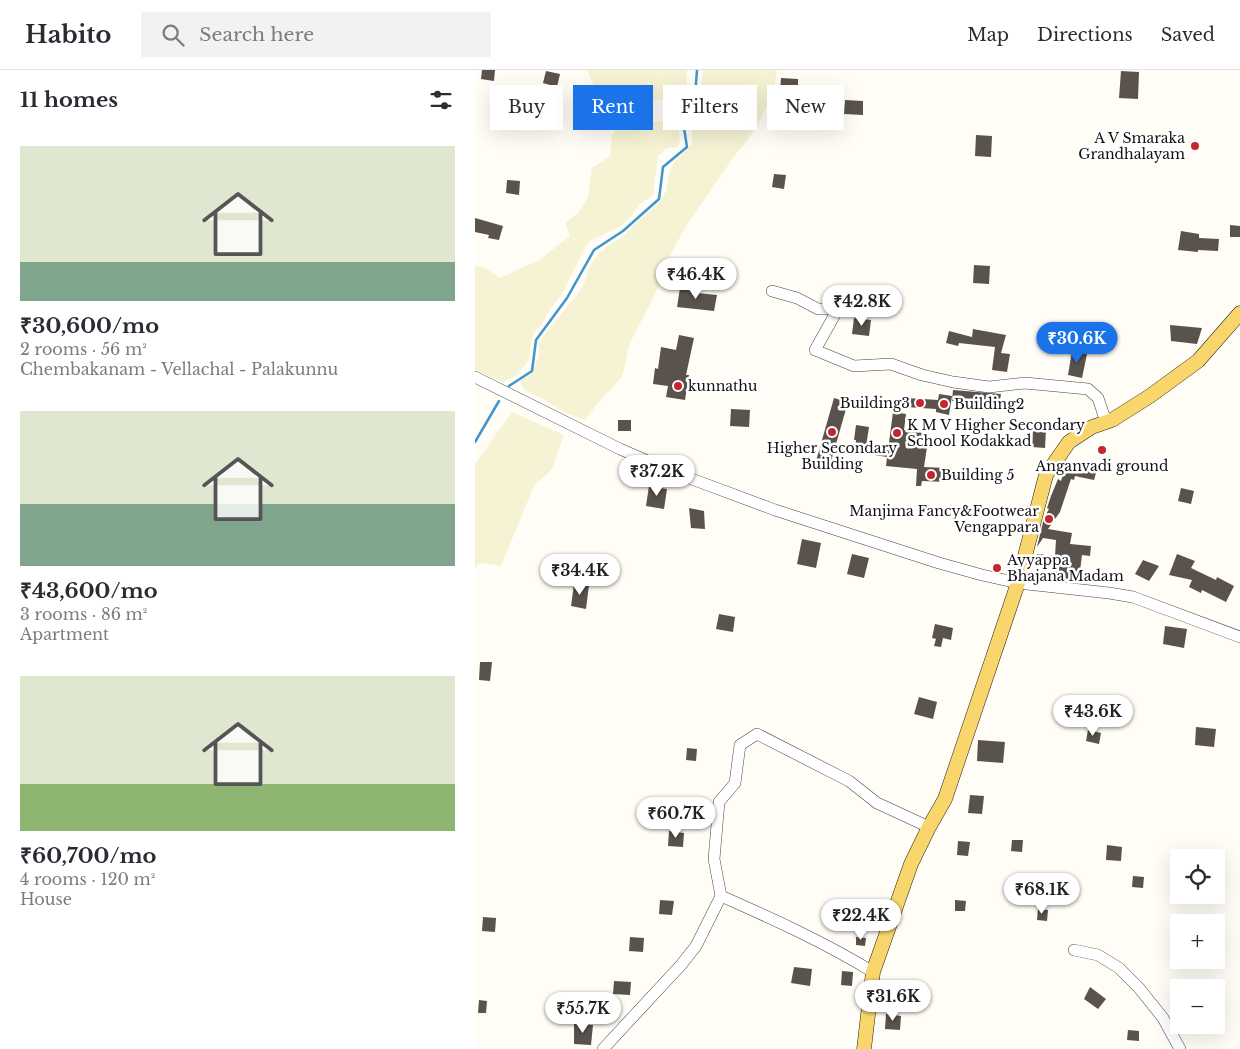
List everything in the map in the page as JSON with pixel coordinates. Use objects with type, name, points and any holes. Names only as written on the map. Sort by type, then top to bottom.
[{"type":"main road","points":[[864,1049],[873,972],[902,889],[929,827],[945,799],[1018,583],[1046,475],[1069,442],[1092,427],[1107,422],[1150,396],[1197,361],[1240,313]]},
{"type":"street","points":[[772,291],[797,298],[817,309],[838,309],[815,350],[854,366],[891,364],[945,381],[989,386],[1025,383],[1089,390],[1098,398],[1107,422]]},
{"type":"street","points":[[475,377],[619,448],[673,472],[792,516],[948,566],[1018,583],[1090,590],[1133,597],[1240,638]]},
{"type":"street","points":[[603,1049],[681,965],[696,946],[721,896],[714,859],[719,802],[735,783],[740,745],[757,734],[849,781],[877,802],[929,827]]},
{"type":"street","points":[[721,896],[790,926],[837,950],[873,972]]},
{"type":"street","points":[[1074,950],[1098,955],[1119,968],[1139,988],[1163,1018],[1178,1047],[1181,1049]]},
{"type":"shaded area","points":[[587,70],[687,70],[686,85],[663,85],[663,99],[653,101],[653,85],[594,85]]},
{"type":"shaded area","points":[[703,70],[777,70],[775,85],[767,85],[767,105],[757,127],[757,85],[701,85]]},
{"type":"shaded area","points":[[653,122],[663,122],[663,130],[678,130],[680,140],[677,147],[667,148],[658,156],[653,195],[640,204],[621,226],[592,240],[586,245],[562,294],[549,311],[541,326],[535,331],[531,342],[529,360],[516,376],[503,382],[475,370],[475,266],[484,267],[500,278],[541,259],[570,236],[565,223],[578,213],[588,197],[592,168],[610,156],[612,134],[616,130],[653,130]]},
{"type":"shaded area","points":[[692,130],[755,130],[733,158],[686,226],[667,261],[658,288],[630,343],[622,377],[585,420],[568,414],[524,390],[520,381],[531,374],[539,356],[539,343],[577,295],[585,282],[589,267],[598,254],[625,235],[658,204],[667,190],[668,177],[674,162],[692,145]]},
{"type":"shaded area","points":[[512,412],[564,435],[552,469],[534,486],[501,566],[480,563],[475,568],[475,464]]},
{"type":"building","points":[[482,70],[495,70],[494,81],[481,79]]},
{"type":"building","points":[[546,71],[560,74],[557,85],[543,83]]},
{"type":"building","points":[[1121,71],[1139,72],[1138,99],[1119,98]]},
{"type":"building","points":[[781,78],[798,79],[798,85],[780,85]]},
{"type":"building","points":[[845,100],[863,101],[863,115],[844,114]]},
{"type":"building","points":[[976,135],[992,136],[991,157],[975,156]]},
{"type":"building","points":[[774,174],[786,175],[784,189],[772,187]]},
{"type":"building","points":[[507,180],[520,181],[519,195],[506,193]]},
{"type":"building","points":[[475,218],[503,226],[499,240],[488,238],[489,235],[475,232]]},
{"type":"building","points":[[1230,225],[1240,226],[1240,237],[1230,237]]},
{"type":"building","points":[[1181,231],[1199,234],[1199,238],[1219,239],[1218,251],[1178,250]]},
{"type":"building","points":[[974,265],[990,266],[989,284],[973,283]]},
{"type":"building","points":[[680,288],[697,291],[697,293],[717,295],[714,311],[677,307]]},
{"type":"building","points":[[854,318],[871,320],[869,336],[852,334]]},
{"type":"building","points":[[1170,325],[1202,328],[1197,344],[1171,341]]},
{"type":"building","points":[[973,329],[1006,335],[1001,353],[1010,354],[1007,372],[992,370],[995,347],[959,343],[958,346],[946,343],[949,331],[972,337]]},
{"type":"building","points":[[679,335],[694,338],[686,375],[689,375],[685,400],[666,397],[668,386],[653,384],[655,368],[658,369],[661,347],[676,350]]},
{"type":"building","points":[[1072,351],[1087,354],[1082,378],[1068,375]]},
{"type":"building","points":[[953,390],[1001,394],[999,406],[952,401]]},
{"type":"building","points":[[939,394],[952,396],[949,415],[936,412],[936,409],[906,407],[907,398],[938,400]]},
{"type":"building","name":"Higher Secondary Building","points":[[834,398],[848,402],[830,465],[816,461]]},
{"type":"building","points":[[731,409],[750,410],[749,427],[730,426]]},
{"type":"building","points":[[893,412],[906,414],[904,430],[929,434],[924,467],[946,468],[946,482],[922,481],[921,486],[916,486],[917,469],[886,466],[887,457],[855,452],[856,425],[869,427],[866,447],[888,450]]},
{"type":"building","points":[[618,420],[631,420],[631,431],[618,431]]},
{"type":"building","points":[[1033,428],[1046,429],[1045,448],[1032,447]]},
{"type":"building","points":[[1066,465],[1096,473],[1094,480],[1075,476],[1074,480],[1071,479],[1060,512],[1048,529],[1072,533],[1070,544],[1091,546],[1090,556],[1082,555],[1079,579],[1070,578],[1070,581],[1053,579],[1054,576],[1050,575],[1051,564],[1035,562],[1037,554],[1055,556],[1056,540],[1043,538],[1037,547],[1044,518],[1049,509],[1047,508],[1051,496],[1058,479],[1061,481]]},
{"type":"building","points":[[649,486],[667,489],[664,509],[646,506]]},
{"type":"building","points":[[1181,488],[1194,491],[1191,504],[1178,501]]},
{"type":"building","points":[[689,508],[704,511],[705,529],[691,528]]},
{"type":"building","points":[[802,539],[821,543],[816,568],[797,564]]},
{"type":"building","points":[[852,554],[869,558],[864,578],[847,574]]},
{"type":"building","points":[[1177,554],[1195,561],[1191,568],[1216,580],[1217,577],[1234,586],[1226,602],[1202,590],[1201,593],[1189,587],[1192,580],[1169,575]]},
{"type":"building","points":[[1143,560],[1159,566],[1149,581],[1135,574]]},
{"type":"building","points":[[574,584],[589,585],[586,609],[571,606]]},
{"type":"building","points":[[719,614],[735,617],[733,632],[716,629]]},
{"type":"building","points":[[935,624],[953,628],[951,640],[943,638],[941,647],[934,646],[936,639],[932,638]]},
{"type":"building","points":[[1165,626],[1187,629],[1184,648],[1163,644]]},
{"type":"building","points":[[480,662],[492,662],[490,681],[479,680]]},
{"type":"building","points":[[1067,695],[1080,696],[1078,711],[1088,713],[1086,726],[1066,722],[1070,705],[1066,705]]},
{"type":"building","points":[[919,697],[937,702],[933,719],[914,714]]},
{"type":"building","points":[[1196,727],[1216,729],[1214,747],[1195,745]]},
{"type":"building","points":[[1088,730],[1101,733],[1099,744],[1086,741]]},
{"type":"building","points":[[978,740],[1005,742],[1003,763],[977,761]]},
{"type":"building","points":[[687,748],[697,749],[696,761],[686,760]]},
{"type":"building","points":[[970,795],[984,796],[982,814],[968,813]]},
{"type":"building","points":[[669,831],[684,833],[683,847],[668,846]]},
{"type":"building","points":[[1012,840],[1023,840],[1022,852],[1011,851]]},
{"type":"building","points":[[958,841],[970,842],[968,856],[957,855]]},
{"type":"building","points":[[1107,845],[1122,847],[1121,861],[1106,860]]},
{"type":"building","points":[[1133,876],[1144,877],[1143,888],[1132,887]]},
{"type":"building","points":[[660,900],[674,901],[672,915],[659,914]]},
{"type":"building","points":[[955,900],[966,901],[965,911],[955,911]]},
{"type":"building","points":[[1038,909],[1048,910],[1047,921],[1037,920]]},
{"type":"building","points":[[483,917],[496,918],[495,932],[482,931]]},
{"type":"building","points":[[630,937],[644,938],[643,952],[629,951]]},
{"type":"building","points":[[856,937],[866,938],[865,946],[856,945]]},
{"type":"building","points":[[794,967],[812,969],[810,986],[791,983]]},
{"type":"building","points":[[842,971],[853,972],[852,986],[841,985]]},
{"type":"building","points":[[614,981],[631,982],[630,995],[613,994]]},
{"type":"building","points":[[1090,987],[1106,999],[1098,1009],[1084,999]]},
{"type":"building","points":[[479,1000],[487,1001],[486,1013],[478,1013]]},
{"type":"building","points":[[555,1005],[566,1006],[565,1019],[554,1018]]},
{"type":"building","points":[[886,1014],[901,1016],[900,1030],[885,1029]]},
{"type":"building","points":[[574,1024],[593,1025],[591,1045],[574,1044]]},
{"type":"building","points":[[1128,1030],[1139,1031],[1139,1041],[1127,1040]]},
{"type":"waterway","points":[[509,386],[532,371],[536,340],[567,298],[594,250],[623,231],[659,199],[663,167],[687,147],[684,128],[694,109],[697,70]]},
{"type":"waterway","points":[[475,442],[499,401]]},
{"type":"place","name":"A V Smaraka Grandhalayam","points":[[1195,146]]},
{"type":"place","name":"kunnathu","points":[[678,386]]},
{"type":"place","name":"Building3","points":[[920,403]]},
{"type":"place","name":"Building2","points":[[944,404]]},
{"type":"place","name":"Higher Secondary Building","points":[[832,432]]},
{"type":"place","name":"K M V Higher Secondary School Kodakkad","points":[[897,433]]},
{"type":"place","name":"Anganvadi ground","points":[[1102,450]]},
{"type":"place","name":"Building 5","points":[[931,475]]},
{"type":"place","name":"Manjima Fancy&Footwear Vengappara","points":[[1049,519]]},
{"type":"place","name":"Ayyappa Bhajana Madam","points":[[997,568]]}]
